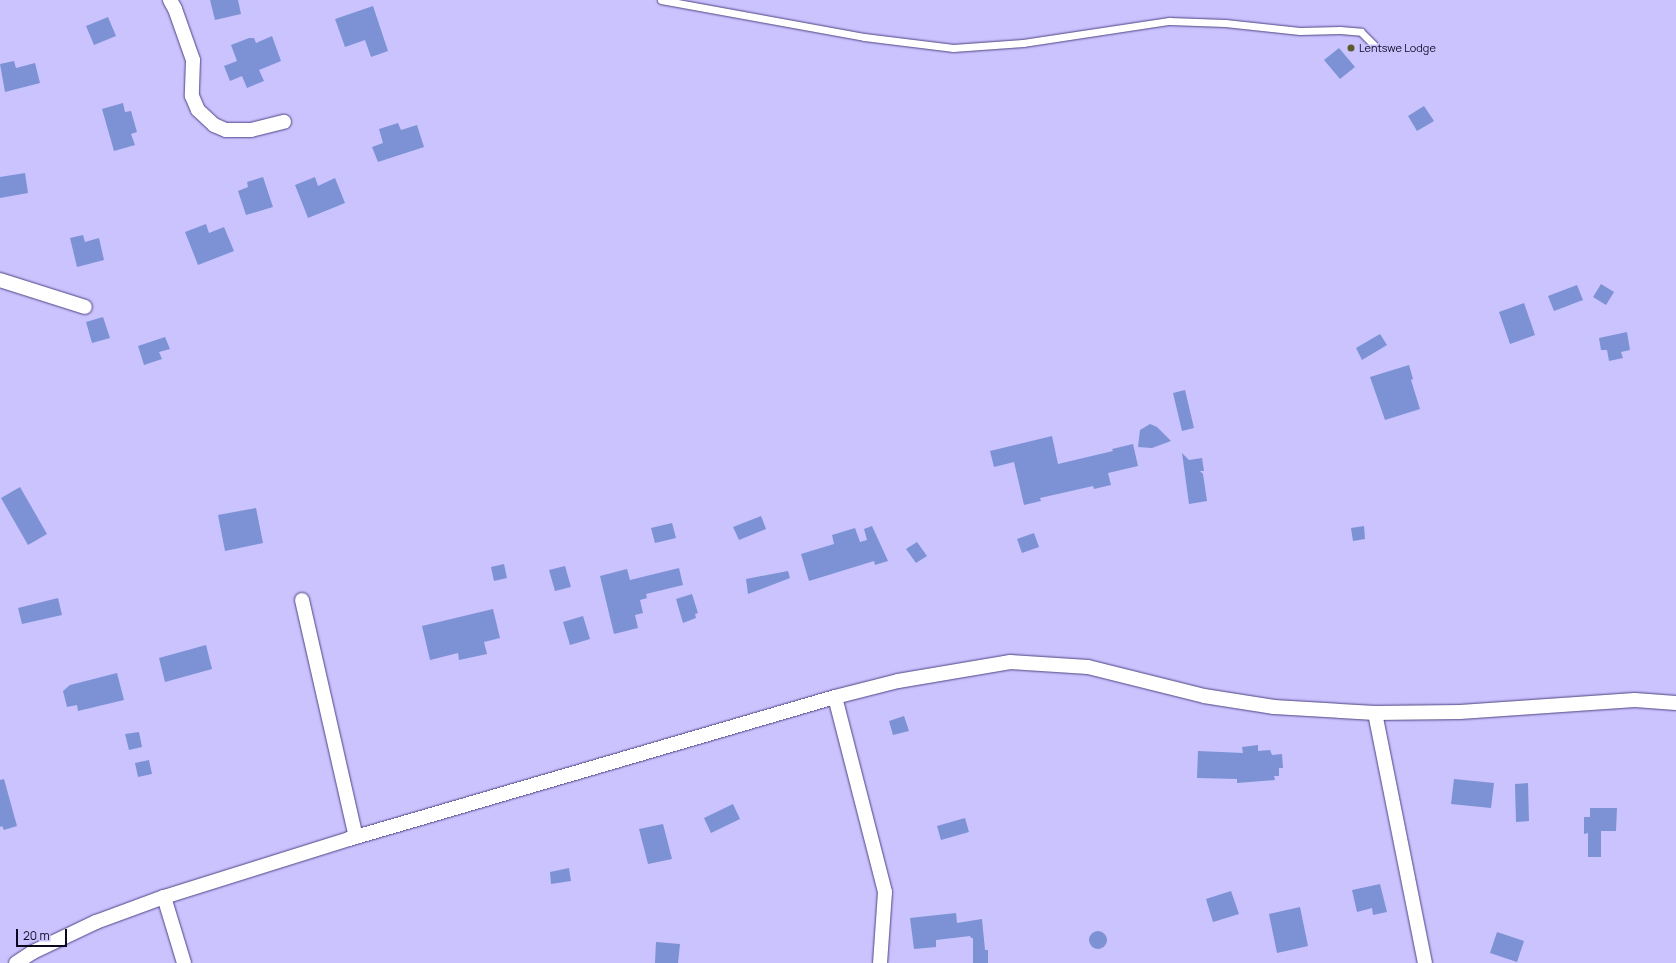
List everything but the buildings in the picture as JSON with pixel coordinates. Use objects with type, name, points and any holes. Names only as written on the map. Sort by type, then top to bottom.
[{"type":"street","points":[[170,0],[175,9],[193,60],[192,96],[198,110],[214,125],[226,130],[251,130],[284,122]]},
{"type":"street","points":[[0,280],[86,307]]},
{"type":"street","points":[[302,600],[356,837]]},
{"type":"street","points":[[16,963],[33,952],[96,922],[164,896],[356,837],[835,697],[898,681],[1010,662],[1088,667],[1204,696],[1274,707],[1375,713],[1460,712],[1635,700],[1676,703]]},
{"type":"street","points":[[835,697],[885,892],[880,963]]},
{"type":"street","points":[[1375,713],[1425,963]]},
{"type":"street","points":[[164,896],[184,963]]},
{"type":"lane","points":[[661,0],[864,37],[953,48],[1023,43],[1169,21],[1225,23],[1300,31],[1340,30],[1361,32],[1374,45]]},
{"type":"place","name":"Lentswe Lodge","points":[[1351,48]]}]
